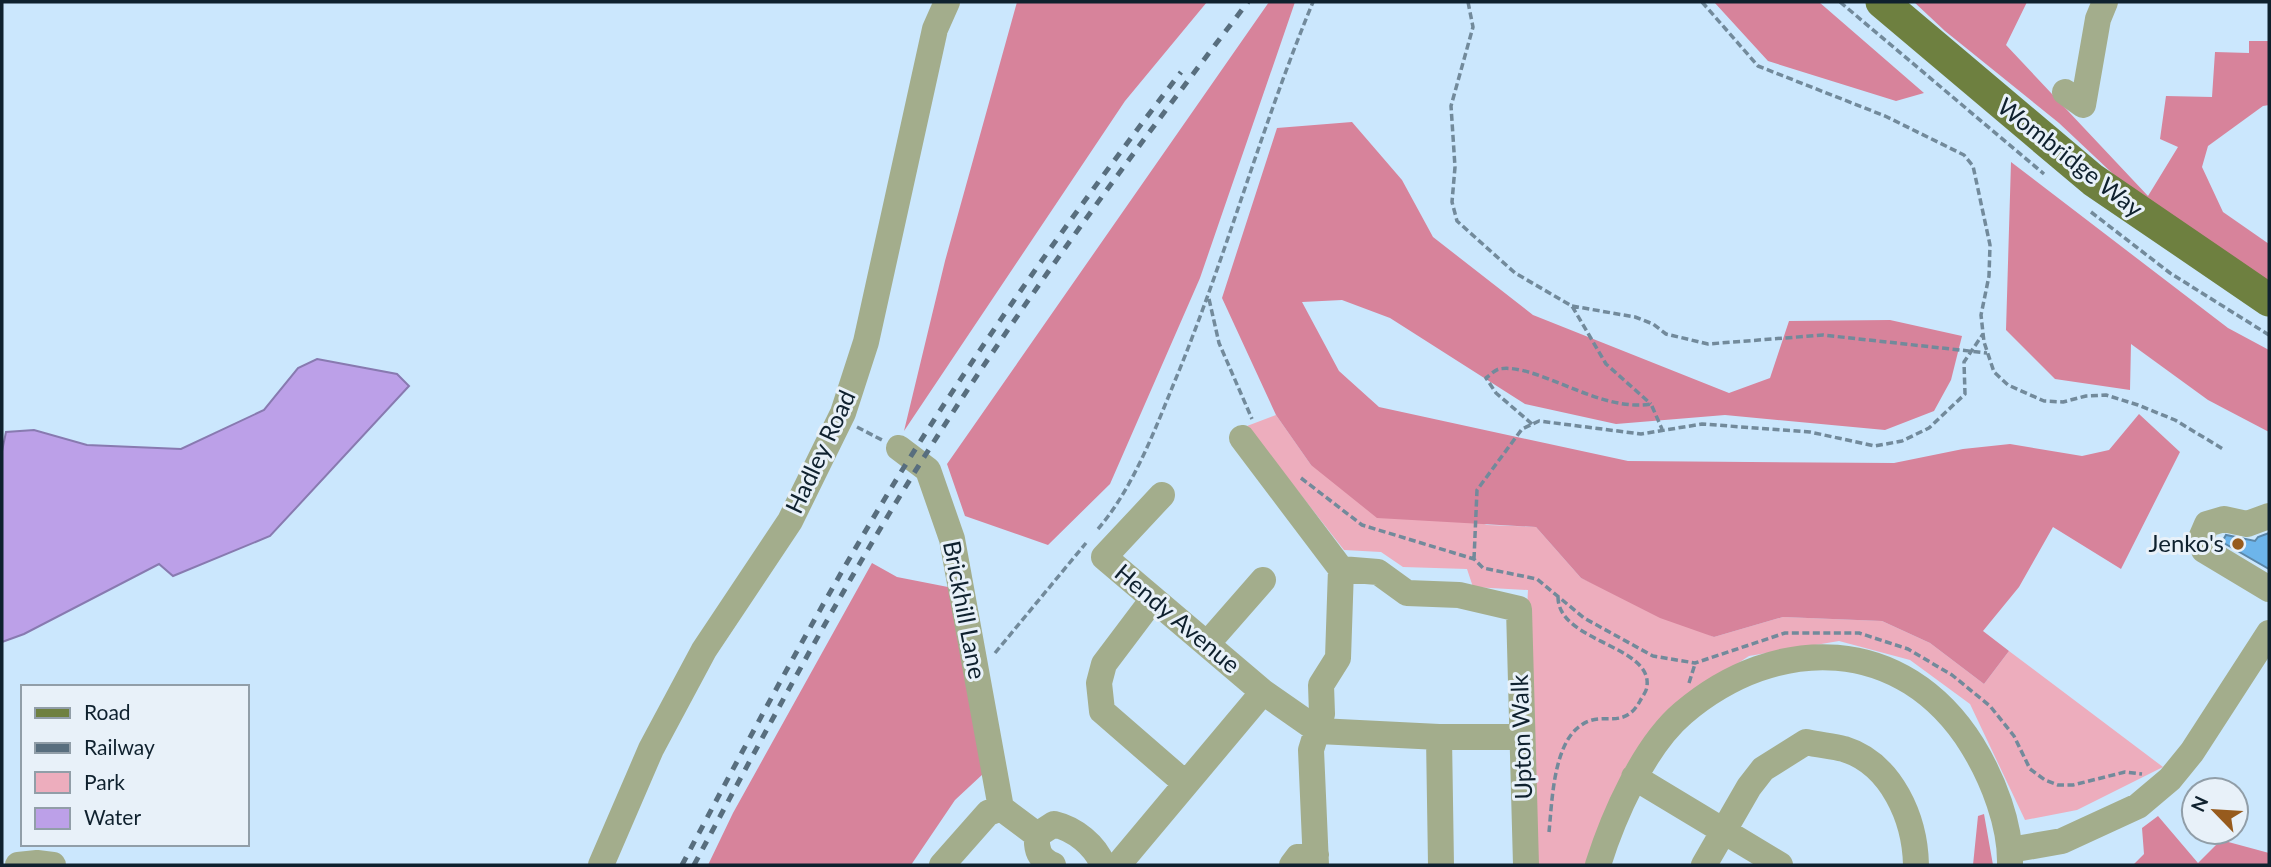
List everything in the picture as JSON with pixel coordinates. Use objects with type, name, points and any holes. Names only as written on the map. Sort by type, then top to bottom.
[{"type":"main road","name":"Wombridge Way","points":[[1882,2],[2093,180],[2269,300]]},
{"type":"street","name":"Hadley Road","points":[[601,865],[651,749],[698,661],[790,521],[841,419],[866,342],[926,64],[935,29],[947,2]]},
{"type":"street","points":[[2065,92],[2083,105],[2098,19],[2105,2]]},
{"type":"street","points":[[1250,432],[1342,569],[1338,658],[1321,685],[1322,714],[1311,750],[1316,860],[1298,857],[1292,865]]},
{"type":"street","name":"Brickhill Lane","points":[[900,448],[928,470],[952,539],[1001,808]]},
{"type":"street","name":"Hendy Avenue","points":[[1162,495],[1104,557],[1263,692],[1319,731]]},
{"type":"street","points":[[2269,516],[2247,524],[2224,519],[2207,524],[2200,538],[2204,550],[2269,589]]},
{"type":"street","name":"Upton Walk","points":[[1342,569],[1378,572],[1407,593],[1459,595],[1519,608],[1526,865]]},
{"type":"street","points":[[1207,644],[1263,580]]},
{"type":"street","points":[[1153,599],[1104,664],[1099,683],[1102,711],[1186,784]]},
{"type":"street","points":[[1598,865],[1606,839],[1634,777],[1681,714],[1713,691],[1759,668],[1803,657],[1840,657],[1880,665],[1931,694],[1959,726],[1989,773],[2024,857],[2138,806],[2170,779],[2219,712],[2269,634]]},
{"type":"street","points":[[1118,865],[1263,692]]},
{"type":"street","points":[[1319,731],[1439,737],[1522,737]]},
{"type":"street","points":[[1439,737],[1441,865]]},
{"type":"street","points":[[1704,865],[1749,787],[1763,769],[1807,742],[1845,750],[1874,765],[1897,793],[1915,841],[1916,865]]},
{"type":"street","points":[[1634,777],[1780,865]]},
{"type":"street","points":[[942,865],[988,813],[1001,808],[1037,835]]},
{"type":"street","points":[[1037,835],[1054,824],[1069,827],[1099,854],[1103,865]]},
{"type":"street","points":[[1037,835],[1037,847],[1043,860],[1053,865]]},
{"type":"street","points":[[18,865],[53,865]]},
{"type":"path","points":[[1098,529],[1150,443],[1209,299],[1284,70],[1313,2]]},
{"type":"path","points":[[1468,2],[1473,27],[1451,106],[1455,167],[1452,202],[1457,220],[1490,254],[1515,273],[1572,306],[1635,317],[1653,324],[1666,334],[1707,344],[1823,335],[1972,349],[1987,353]]},
{"type":"path","points":[[1702,2],[1758,66],[1885,116],[1964,155],[1973,166],[1979,182],[1990,245],[1989,276],[1981,315],[1987,353],[1994,372],[2008,384],[2044,401],[2063,402],[2085,396],[2106,395],[2175,419],[2223,449]]},
{"type":"path","points":[[1209,299],[1219,343],[1249,416],[1250,432]]},
{"type":"path","points":[[1572,306],[1606,364],[1651,404],[1662,430]]},
{"type":"path","points":[[1300,478],[1362,525],[1474,559],[1477,490],[1522,429],[1532,424],[1539,421],[1641,434],[1702,424],[1810,432],[1875,446],[1902,440],[1937,422],[1965,394],[1964,362],[1983,334]]},
{"type":"path","points":[[1532,424],[1496,393],[1486,378],[1497,369],[1517,369],[1592,398],[1651,404]]},
{"type":"path","points":[[841,419],[900,448]]},
{"type":"path","points":[[977,677],[1010,632],[1089,539]]},
{"type":"path","points":[[1548,841],[1554,778],[1564,748],[1579,726],[1596,720],[1625,719],[1636,709],[1647,687],[1646,675],[1633,659],[1567,621],[1558,606],[1558,597]]},
{"type":"green space","points":[[1276,415],[1311,465],[1487,525],[1536,527],[1581,578],[1714,637],[1783,617],[1882,621],[1930,643],[1984,684],[2009,651],[2163,767],[2077,810],[2025,820],[1970,704],[1910,660],[1839,641],[1749,656],[1672,706],[1627,765],[1586,865],[1533,865],[1526,627],[1528,590],[1473,587],[1467,569],[1403,567],[1381,552],[1344,550],[1247,426]]},
{"type":"shaded area","points":[[1017,2],[1207,2],[1125,101],[904,431],[945,261]]},
{"type":"shaded area","points":[[1269,2],[1295,2],[1200,278],[1110,484],[1048,545],[965,516],[947,464]]},
{"type":"shaded area","points":[[1714,2],[1819,2],[1924,93],[1896,101],[1768,61]]},
{"type":"shaded area","points":[[1914,2],[2027,2],[2006,45],[2148,196],[2178,147],[2160,139],[2166,96],[2212,97],[2215,52],[2249,53],[2249,41],[2269,41],[2269,105],[2263,106],[2208,146],[2202,167],[2223,212],[2269,244],[2269,285],[2146,205],[2059,123],[1945,31]]},
{"type":"shaded area","points":[[1352,122],[1402,180],[1433,237],[1533,315],[1729,393],[1770,378],[1789,321],[1890,320],[1962,336],[1951,380],[1934,411],[1885,430],[1725,415],[1616,424],[1525,404],[1390,318],[1342,300],[1302,302],[1339,371],[1379,407],[1628,461],[1894,463],[1963,449],[2010,444],[2082,456],[2109,450],[2139,414],[2180,452],[2121,569],[2053,527],[2019,587],[1983,631],[2009,651],[1984,684],[1930,643],[1882,621],[1783,617],[1714,637],[1660,618],[1581,578],[1536,527],[1377,518],[1311,465],[1276,415],[1222,298],[1277,128]]},
{"type":"shaded area","points":[[2011,162],[2228,328],[2269,350],[2269,432],[2208,400],[2131,344],[2130,390],[2055,379],[2006,330]]},
{"type":"shaded area","points":[[872,563],[897,577],[953,588],[984,773],[955,800],[911,865],[708,865],[733,813]]},
{"type":"shaded area","points":[[1984,814],[1993,865],[1973,865],[1978,816]]},
{"type":"shaded area","points":[[2158,816],[2180,842],[2180,846],[2184,846],[2198,863],[2215,846],[2243,846],[2269,853],[2269,865],[2133,865],[2144,854],[2142,828]]},
{"type":"water","points":[[317,359],[397,374],[409,386],[270,536],[173,576],[159,564],[24,634],[2,642],[2,451],[6,432],[34,430],[87,445],[181,449],[264,410],[298,368]]},
{"type":"building","points":[[2269,533],[2269,569],[2222,542],[2226,535],[2255,541]]},
{"type":"railway","points":[[694,865],[835,606],[926,454],[1002,338],[1082,225],[1248,2]]},
{"type":"railway","points":[[682,865],[816,617],[901,472],[1036,269],[1181,72]]},
{"type":"place","name":"Jenko's","points":[[2238,544]]}]
